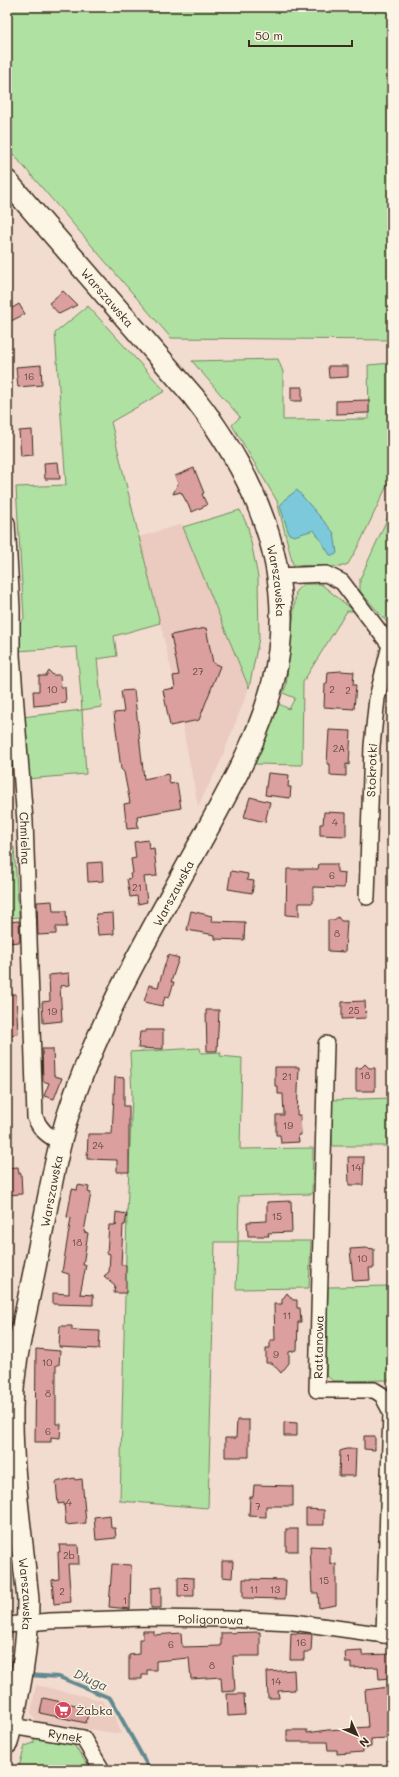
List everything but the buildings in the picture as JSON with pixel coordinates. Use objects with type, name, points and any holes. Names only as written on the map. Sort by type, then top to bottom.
[{"type":"main road","name":"Warszawska","points":[[7,181],[193,396],[232,451],[258,504],[268,531],[278,576],[280,604],[279,650],[265,710],[227,792],[102,1027],[77,1090],[60,1142],[10,1373],[13,1464],[28,1600],[28,1623],[21,1688],[9,1735]]},
{"type":"street","name":"Chmielna","points":[[7,523],[12,608],[12,655],[25,822],[35,1117],[38,1126],[49,1136],[60,1142]]},
{"type":"street","points":[[278,576],[326,574],[342,582],[391,646]]},
{"type":"street","name":"Stokrotki","points":[[367,897],[372,746],[377,698],[391,646]]},
{"type":"street","name":"Rattanowa","points":[[326,1044],[317,1390],[374,1390],[382,1395],[391,1412],[388,1635]]},
{"type":"street","name":"Poligonowa","points":[[7,1625],[144,1618],[228,1619],[294,1622],[388,1635]]},
{"type":"street","name":"Rynek","points":[[9,1735],[83,1738],[102,1770]]},
{"type":"shaded area","points":[[182,524],[249,688],[219,765],[198,806],[173,676],[139,537]]},
{"type":"shaded area","points":[[36,1685],[101,1700],[116,1718],[121,1734],[37,1721],[31,1713]]},
{"type":"green space","points":[[7,7],[392,7],[392,340],[171,338],[7,147]]},
{"type":"green space","points":[[88,306],[165,391],[111,422],[160,623],[114,636],[117,656],[97,659],[102,707],[82,710],[77,647],[17,651],[16,630],[24,618],[16,487],[66,485],[55,333]]},
{"type":"green space","points":[[278,359],[283,372],[283,420],[369,419],[368,365],[392,363],[392,475],[359,545],[348,564],[340,567],[293,565],[277,501],[232,425],[240,417],[192,361]]},
{"type":"green space","points":[[392,508],[392,628],[360,591],[360,579]]},
{"type":"green space","points":[[240,510],[248,527],[258,577],[259,638],[249,688],[183,527]]},
{"type":"green space","points":[[303,584],[321,584],[354,611],[347,611],[303,682],[302,765],[255,764],[279,704],[289,709],[295,698],[283,693],[286,686],[296,591]]},
{"type":"green space","points":[[82,710],[86,774],[26,779],[22,717]]},
{"type":"green space","points":[[14,847],[19,917],[7,918],[7,848]]},
{"type":"green space","points":[[200,1048],[201,1053],[221,1052],[220,1056],[242,1058],[240,1149],[313,1148],[312,1194],[239,1196],[238,1241],[311,1241],[309,1288],[236,1289],[238,1242],[215,1242],[208,1508],[120,1501],[127,1214],[132,1096],[130,1052]]},
{"type":"green space","points":[[392,1098],[392,1146],[332,1146],[332,1100]]},
{"type":"green space","points":[[392,1286],[392,1380],[333,1381],[326,1375],[328,1287]]},
{"type":"green space","points":[[34,1736],[72,1742],[91,1770],[18,1770],[25,1746],[34,1743]]},
{"type":"water","points":[[297,490],[334,533],[337,553],[335,555],[330,555],[314,530],[294,536],[289,534],[280,506],[285,499]]},
{"type":"waterway","name":"Długa","points":[[7,1674],[17,1675]]},
{"type":"waterway","name":"Długa","points":[[27,1675],[59,1677],[110,1698],[150,1770]]},
{"type":"place","name":"Żabka","points":[[63,1710]]}]
